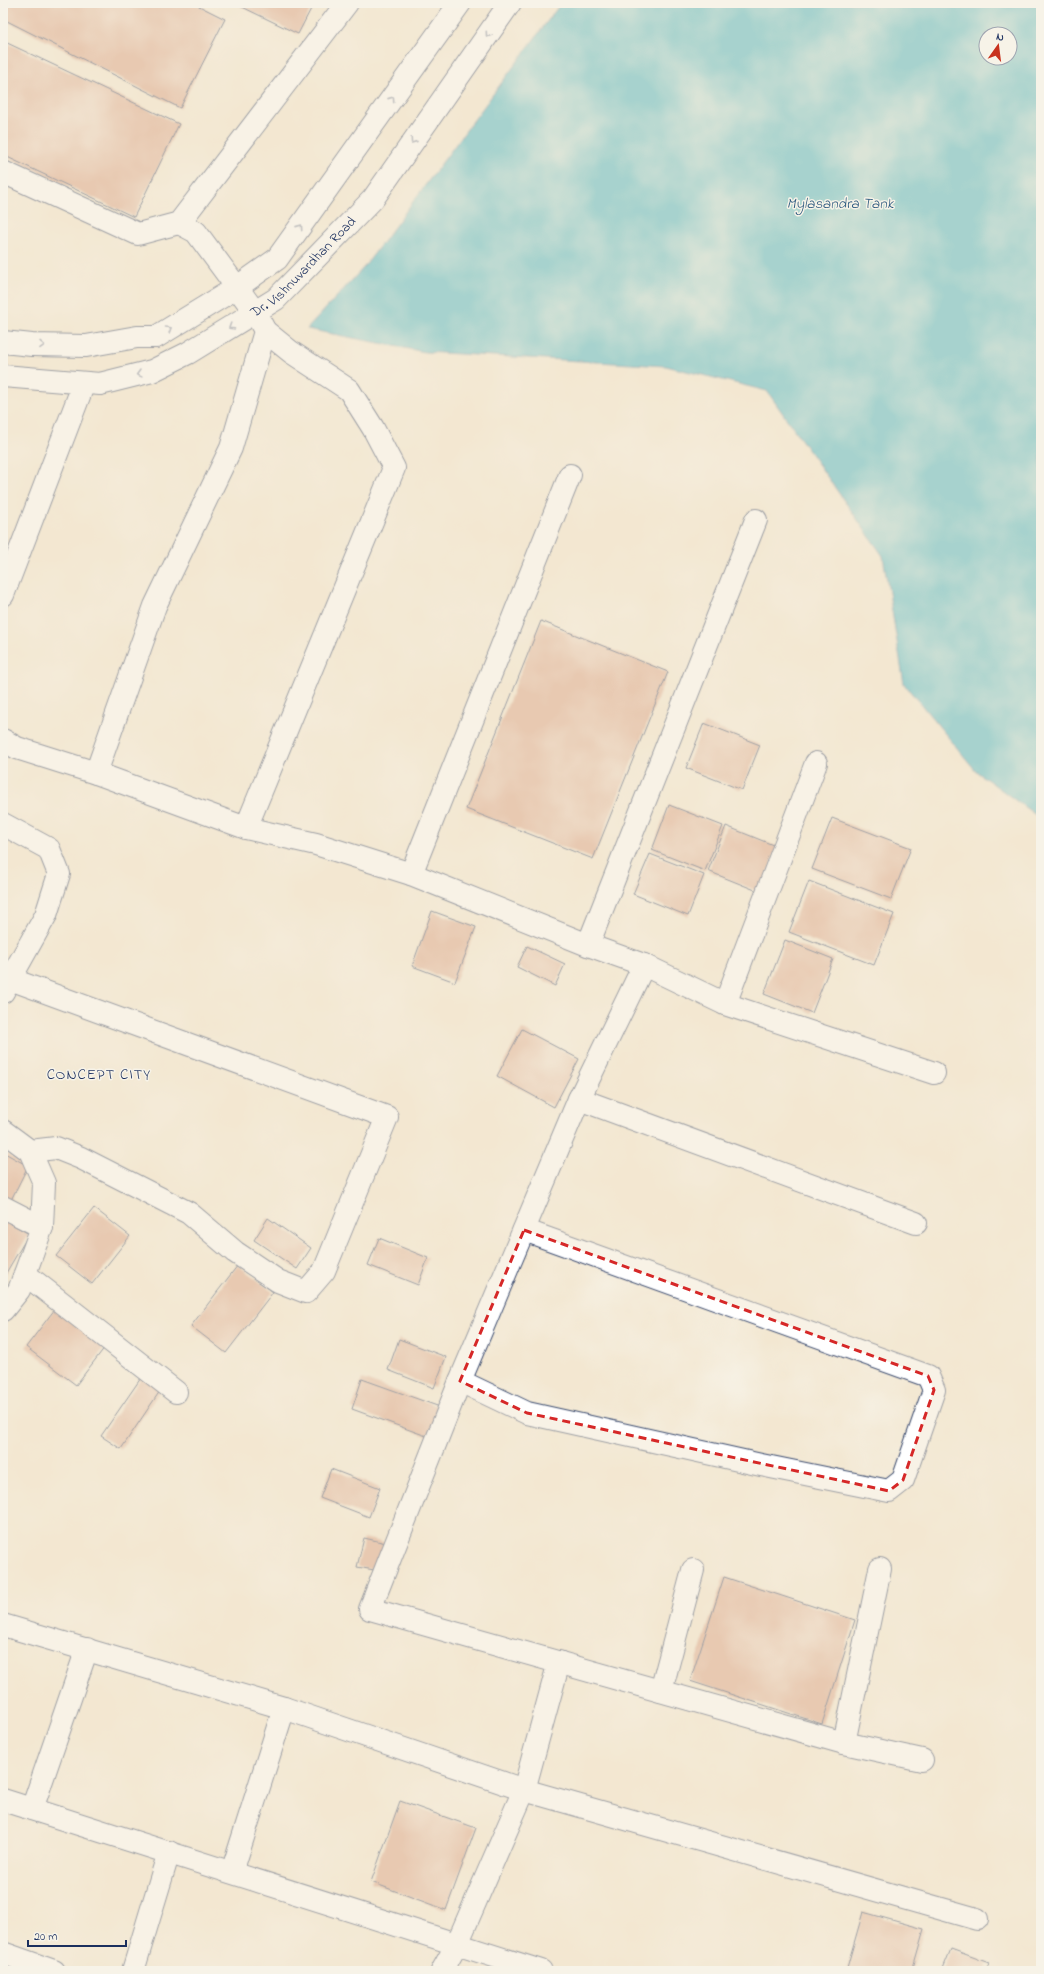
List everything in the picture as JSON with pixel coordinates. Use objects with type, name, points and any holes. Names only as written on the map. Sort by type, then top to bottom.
[{"type":"street","points":[[3,172],[138,234],[178,223],[348,3]]},
{"type":"street","name":"Dr. Vishnuvardhan Road","points":[[3,342],[32,345],[86,346],[137,337],[156,336],[236,288],[277,259],[460,3]]},
{"type":"street","name":"Dr. Vishnuvardhan Road","points":[[3,376],[100,384],[152,371],[260,321],[276,299],[373,199],[510,3]]},
{"type":"street","points":[[178,223],[196,232],[260,321],[290,352],[349,390],[373,428],[394,468],[246,828]]},
{"type":"street","points":[[96,773],[154,606],[232,448],[260,321]]},
{"type":"street","points":[[3,595],[84,383]]},
{"type":"street","points":[[411,874],[570,475]]},
{"type":"street","points":[[588,945],[756,520]]},
{"type":"street","points":[[3,740],[17,748],[96,773],[246,828],[316,844],[411,874],[588,945],[644,965],[726,1004],[934,1074]]},
{"type":"street","points":[[726,1004],[816,763]]},
{"type":"street","points":[[3,824],[49,850],[59,874],[46,915],[7,986],[387,1116],[324,1271],[306,1292],[278,1281],[235,1252],[189,1213],[82,1158],[56,1148],[30,1152]]},
{"type":"street","points":[[644,965],[579,1099],[460,1381],[370,1609],[844,1743],[922,1760]]},
{"type":"street","points":[[579,1099],[916,1222]]},
{"type":"street","points":[[3,1131],[30,1152],[44,1183],[42,1227],[19,1290],[3,1310]]},
{"type":"street","points":[[3,1207],[42,1227]]},
{"type":"street","points":[[460,1381],[527,1413],[761,1465],[889,1491],[903,1480],[934,1390],[928,1376],[524,1230]]},
{"type":"street","points":[[25,1274],[176,1392]]},
{"type":"street","points":[[844,1743],[880,1569]]},
{"type":"street","points":[[661,1691],[693,1570]]},
{"type":"street","points":[[3,1625],[284,1708],[524,1790],[977,1918]]},
{"type":"street","points":[[32,1809],[87,1649]]},
{"type":"street","points":[[442,1971],[456,1944],[524,1790],[559,1662]]},
{"type":"street","points":[[232,1872],[284,1708]]},
{"type":"street","points":[[3,1800],[541,1971]]},
{"type":"street","points":[[133,1971],[168,1852]]},
{"type":"street","points":[[3,1953],[54,1971]]},
{"type":"highlighted area","points":[[524,1230],[928,1376],[934,1390],[903,1480],[889,1491],[527,1413],[460,1381]]},
{"type":"water","name":"Mylasandra Tank","points":[[561,3],[1041,3],[1041,819],[977,772],[904,684],[883,556],[767,391],[666,366],[425,352],[307,329],[365,266]]},
{"type":"building","points":[[3,3],[193,3],[225,19],[180,108],[3,19]]},
{"type":"building","points":[[234,3],[314,3],[298,34]]},
{"type":"building","points":[[3,41],[179,124],[134,217],[3,155]]},
{"type":"building","points":[[541,621],[668,672],[593,859],[466,809]]},
{"type":"building","points":[[704,723],[760,745],[742,790],[686,768]]},
{"type":"building","points":[[669,805],[723,826],[705,871],[652,850]]},
{"type":"building","points":[[832,818],[911,848],[891,899],[812,869]]},
{"type":"building","points":[[726,826],[778,847],[760,892],[708,871]]},
{"type":"building","points":[[650,854],[704,875],[688,916],[633,894]]},
{"type":"building","points":[[809,881],[894,914],[874,965],[789,932]]},
{"type":"building","points":[[432,911],[476,927],[455,982],[412,966]]},
{"type":"building","points":[[785,940],[833,959],[812,1013],[764,994]]},
{"type":"building","points":[[527,946],[565,964],[555,986],[517,967]]},
{"type":"building","points":[[522,1029],[579,1059],[554,1107],[497,1076]]},
{"type":"building","points":[[3,1152],[28,1166],[10,1202],[3,1199]]},
{"type":"building","points":[[94,1208],[130,1236],[92,1284],[56,1256]]},
{"type":"building","points":[[268,1218],[311,1248],[297,1269],[254,1240]]},
{"type":"building","points":[[3,1219],[29,1234],[3,1278]]},
{"type":"building","points":[[379,1238],[428,1258],[418,1285],[368,1265]]},
{"type":"building","points":[[238,1265],[273,1292],[226,1353],[191,1326]]},
{"type":"building","points":[[55,1309],[105,1347],[76,1385],[26,1347]]},
{"type":"building","points":[[399,1339],[446,1357],[434,1388],[388,1370]]},
{"type":"building","points":[[143,1375],[162,1388],[121,1449],[101,1436]]},
{"type":"building","points":[[362,1379],[440,1407],[429,1437],[352,1409]]},
{"type":"building","points":[[331,1469],[380,1488],[369,1517],[320,1498]]},
{"type":"building","points":[[364,1538],[386,1543],[380,1571],[357,1567]]},
{"type":"building","points":[[724,1577],[855,1620],[822,1724],[690,1681]]},
{"type":"building","points":[[400,1801],[476,1828],[446,1910],[371,1882]]},
{"type":"building","points":[[863,1912],[924,1929],[912,1971],[846,1971]]},
{"type":"building","points":[[951,1949],[989,1963],[986,1971],[942,1971]]},
{"type":"district","name":"CONCEPT CITY","points":[[99,1075]]}]
